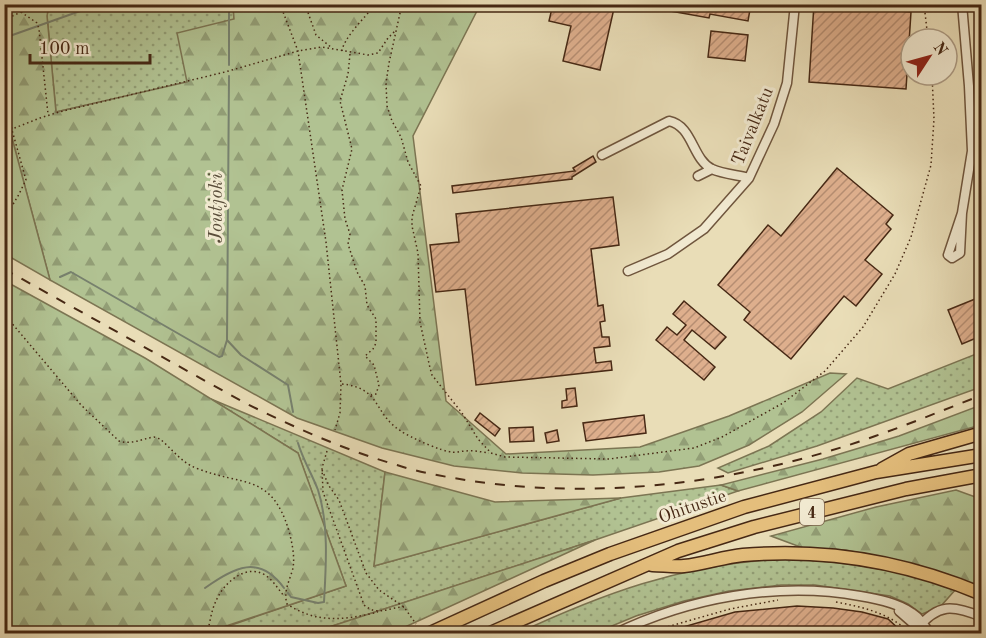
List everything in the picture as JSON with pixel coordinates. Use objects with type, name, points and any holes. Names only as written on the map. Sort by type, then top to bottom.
[{"type":"highway","points":[[876,472],[909,454],[981,433]]},
{"type":"highway","name":"Ohitustie","points":[[428,633],[610,554],[744,507],[876,472],[981,455]]},
{"type":"highway","name":"4","points":[[488,633],[678,551],[754,527],[906,489],[981,475]]},
{"type":"highway","points":[[648,565],[685,566],[742,555],[852,557],[928,574],[981,594]]},
{"type":"street","name":"Taivalkatu","points":[[628,271],[668,254],[704,229],[750,178],[774,124],[788,82],[795,4]]},
{"type":"street","points":[[962,4],[972,151],[962,213]]},
{"type":"street","points":[[602,155],[669,121],[683,128],[700,157],[712,169],[750,178]]},
{"type":"street","points":[[698,176],[712,169]]},
{"type":"street","points":[[614,633],[691,605],[789,590],[821,591],[878,599],[903,607],[918,630],[930,633]]},
{"type":"street","points":[[918,630],[935,612],[946,608],[966,610],[981,619]]},
{"type":"street","points":[[977,633],[981,632]]},
{"type":"path","points":[[4,20],[21,12],[27,4]]},
{"type":"path","points":[[280,4],[298,51],[326,242],[342,384],[340,413],[334,430]]},
{"type":"path","points":[[305,4],[316,35],[333,49]]},
{"type":"path","points":[[342,51],[344,41],[369,12],[367,4]]},
{"type":"path","points":[[402,4],[386,83],[387,106],[392,121],[401,136],[408,162],[421,186],[412,217],[412,226],[418,253],[420,322],[423,342],[432,375],[490,453]]},
{"type":"path","points":[[924,4],[927,27]]},
{"type":"path","points":[[21,12],[37,23],[39,29],[49,115]]},
{"type":"path","points":[[12,129],[49,115],[225,72],[298,51],[322,47],[368,55],[378,53],[396,30]]},
{"type":"path","points":[[350,53],[348,74],[340,101],[352,149],[343,183],[343,202],[350,234],[348,244],[357,272],[365,286],[368,305],[376,319],[375,343],[373,349],[365,356],[374,365],[379,385],[376,394],[371,395]]},
{"type":"path","points":[[342,384],[355,385],[365,390],[371,395],[385,418],[398,430],[450,453],[468,450],[506,457],[609,459],[694,448],[722,437],[783,403],[825,371],[863,327],[895,274],[911,237],[931,165],[934,119],[933,87]]},
{"type":"path","points":[[4,106],[26,180],[9,211],[4,213]]},
{"type":"path","points":[[4,314],[81,405],[119,441],[127,443],[154,436],[194,468],[254,485],[270,494],[284,516],[293,551],[293,567],[285,597]]},
{"type":"path","points":[[327,451],[322,468],[322,492],[364,605],[378,612]]},
{"type":"path","points":[[322,468],[328,486],[339,500],[366,573],[379,590],[404,607],[416,624]]},
{"type":"path","points":[[207,633],[216,600],[235,577],[244,573],[256,572],[265,575],[285,597],[287,604],[312,617],[349,618],[404,607]]},
{"type":"path","points":[[642,633],[730,609],[785,600]]},
{"type":"path","points":[[831,601],[877,611],[918,630]]},
{"type":"green space","points":[[233,4],[234,19],[187,82],[56,112],[47,15],[49,5]]},
{"type":"green space","points":[[4,5],[49,5],[47,16],[56,112],[187,82],[177,33],[234,19],[233,5],[480,5],[413,136],[446,401],[506,454],[640,447],[729,416],[830,373],[846,374],[802,412],[749,445],[699,466],[659,472],[593,475],[522,473],[454,466],[382,448],[297,418],[50,280],[5,112]]},
{"type":"green space","points":[[5,112],[50,280],[5,254]]},
{"type":"green space","points":[[5,281],[145,358],[298,453],[346,586],[205,633],[5,633]]},
{"type":"green space","points":[[981,352],[981,387],[817,446],[728,473],[718,468],[769,446],[821,412],[857,378],[888,389]]},
{"type":"green space","points":[[211,399],[385,472],[374,566],[621,498],[721,485],[738,491],[311,633],[205,634],[346,586],[298,453]]},
{"type":"green space","points":[[981,405],[981,425],[738,491],[721,485],[823,459],[899,436]]},
{"type":"green space","points":[[385,472],[495,502],[621,498],[374,566]]},
{"type":"green space","points":[[956,490],[981,499],[981,589],[947,574],[893,560],[846,550],[803,548],[771,536],[876,507]]},
{"type":"green space","points":[[595,540],[392,633],[311,633]]},
{"type":"green space","points":[[776,559],[823,561],[867,567],[911,576],[956,589],[940,607],[922,614],[908,604],[890,596],[815,585],[781,585],[729,591],[684,601],[636,616],[595,633],[516,634],[580,606],[642,584],[706,568]]},
{"type":"building","points":[[553,4],[615,4],[600,70],[563,61],[571,26],[549,21]]},
{"type":"building","points":[[654,4],[751,4],[748,21],[710,14],[709,18],[654,8]]},
{"type":"building","points":[[814,4],[911,12],[910,27],[899,27],[899,87],[906,87],[906,89],[809,82]]},
{"type":"building","points":[[711,31],[748,35],[745,61],[708,57]]},
{"type":"building","points":[[593,156],[596,162],[572,179],[453,193],[452,186],[575,171],[573,168]]},
{"type":"building","points":[[837,168],[893,215],[886,224],[891,229],[865,260],[882,274],[856,306],[844,296],[791,359],[744,320],[750,312],[718,285],[768,225],[781,236]]},
{"type":"building","points":[[613,197],[619,245],[591,249],[598,306],[603,305],[605,321],[600,322],[602,337],[609,337],[610,346],[594,348],[596,363],[611,361],[612,370],[476,385],[465,289],[436,292],[430,245],[459,242],[456,214]]},
{"type":"building","points":[[975,299],[981,316],[981,336],[962,344],[948,310]]},
{"type":"building","points":[[684,301],[726,337],[715,349],[692,330],[684,340],[715,367],[704,380],[656,340],[667,327],[677,335],[686,325],[673,314]]},
{"type":"building","points":[[575,388],[577,406],[562,408],[562,401],[567,400],[566,389]]},
{"type":"building","points":[[480,413],[500,429],[495,436],[475,420]]},
{"type":"building","points":[[644,415],[646,433],[586,441],[583,423]]},
{"type":"building","points":[[533,427],[534,441],[510,442],[509,428]]},
{"type":"building","points":[[557,430],[559,441],[547,443],[545,433]]},
{"type":"building","points":[[797,606],[862,612],[888,619],[903,633],[666,633],[735,612]]},
{"type":"waterway","name":"Joutjoki","points":[[4,38],[100,4]]},
{"type":"waterway","name":"Joutjoki","points":[[229,4],[229,65]]},
{"type":"waterway","name":"Joutjoki","points":[[60,277],[71,272],[219,357],[222,356],[227,340],[229,76]]},
{"type":"waterway","name":"Joutjoki","points":[[227,340],[241,355],[288,385],[293,412]]},
{"type":"waterway","name":"Joutjoki","points":[[288,593],[291,597],[318,603],[324,602],[326,546],[324,517],[318,490],[298,443]]},
{"type":"waterway","points":[[205,588],[226,574],[246,567],[265,571],[275,577],[284,588]]},
{"type":"railway","points":[[4,269],[245,403],[301,429],[406,468],[472,481],[569,489],[618,488],[716,477],[764,468],[858,442],[982,395]]}]
